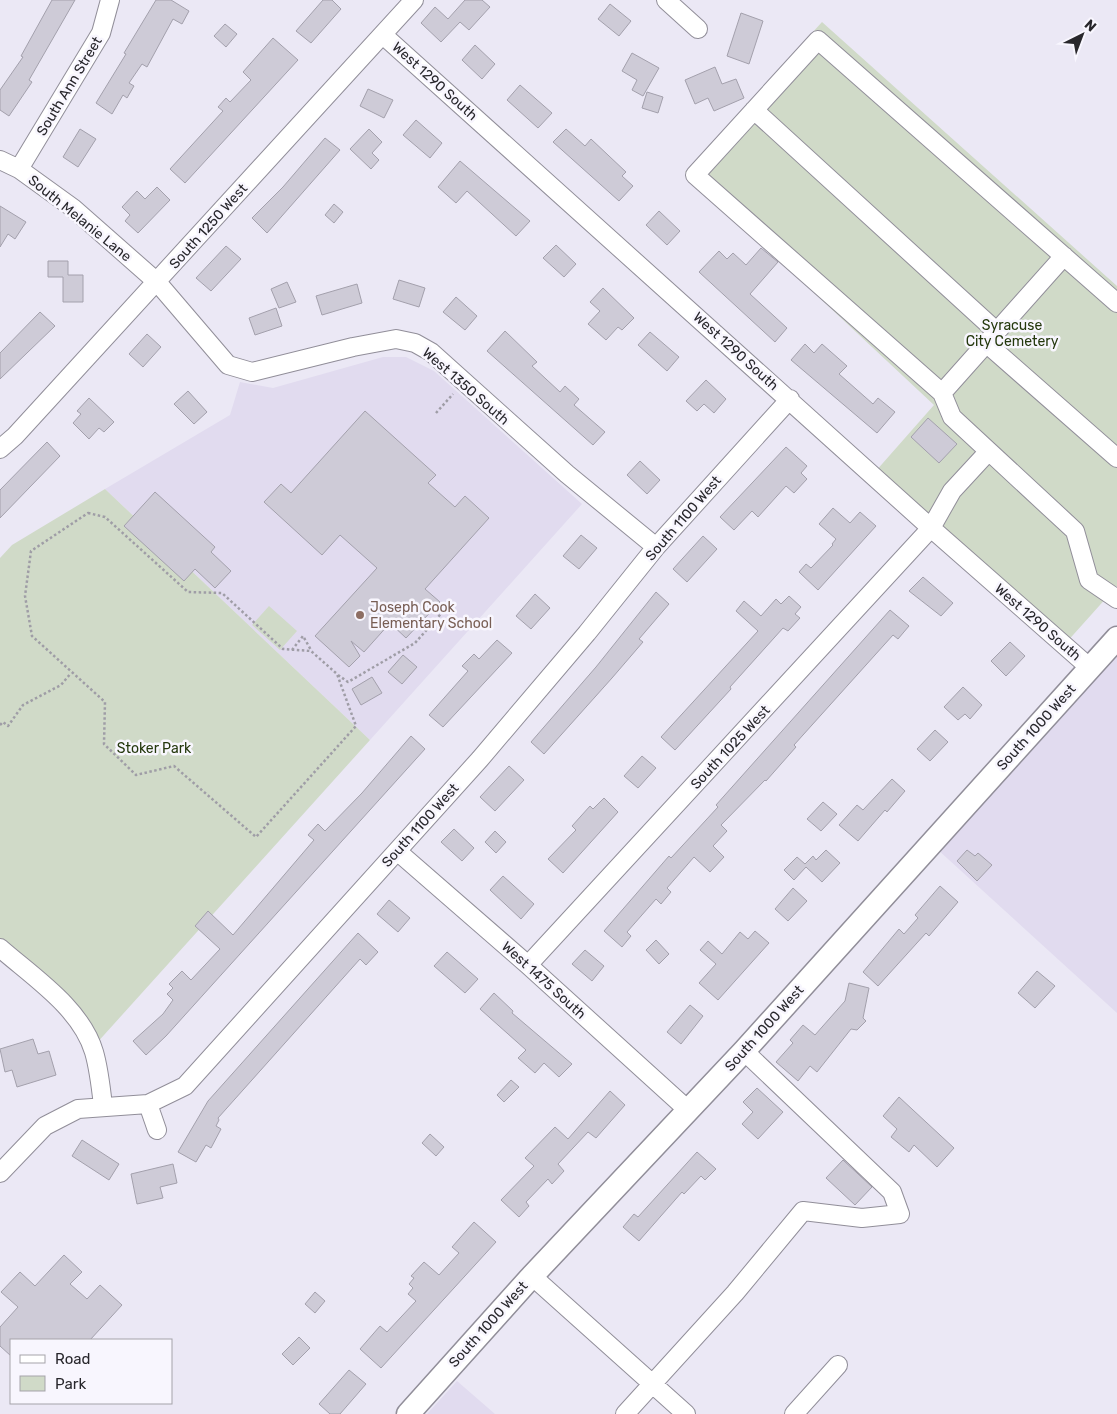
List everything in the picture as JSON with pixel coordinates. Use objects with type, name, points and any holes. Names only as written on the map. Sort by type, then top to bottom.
[{"type":"main road","name":"South 1000 West","points":[[408,1414],[532,1276],[744,1051],[1117,638]]},
{"type":"street","name":"South Ann Street","points":[[19,169],[100,33],[110,0]]},
{"type":"street","name":"South 1250 West","points":[[0,449],[15,436],[157,282],[414,0]]},
{"type":"street","points":[[666,0],[698,29]]},
{"type":"street","name":"West 1290 South","points":[[383,35],[1089,667]]},
{"type":"street","points":[[1117,303],[818,40],[695,175],[942,393],[952,417],[1075,531],[1089,580],[1117,599]]},
{"type":"street","points":[[754,110],[1117,458]]},
{"type":"street","name":"South Melanie Lane","points":[[0,160],[19,169],[73,208],[157,282]]},
{"type":"street","points":[[942,393],[1064,256]]},
{"type":"street","name":"West 1350 South","points":[[157,282],[220,357],[228,365],[238,370],[252,372],[353,347],[396,339],[414,343],[431,352],[566,474],[656,547]]},
{"type":"street","name":"South 1100 West","points":[[0,1173],[45,1126],[78,1109],[148,1104],[185,1086],[397,851],[588,633],[656,547],[790,399]]},
{"type":"street","name":"South 1025 West","points":[[528,965],[932,528],[952,491],[988,452]]},
{"type":"street","name":"West 1475 South","points":[[397,851],[528,965],[689,1111]]},
{"type":"street","points":[[0,948],[59,999],[79,1022],[94,1052],[103,1106]]},
{"type":"street","points":[[625,1414],[734,1293],[803,1211],[862,1218],[900,1214],[892,1192],[744,1051]]},
{"type":"street","points":[[148,1104],[157,1130]]},
{"type":"street","points":[[532,1276],[686,1414]]},
{"type":"street","points":[[794,1414],[838,1365]]},
{"type":"path","points":[[436,413],[453,394]]},
{"type":"path","points":[[311,651],[283,649],[222,593],[188,592],[105,517],[88,513],[31,551],[25,596],[32,636],[105,702],[104,744],[136,775],[174,766],[256,837],[356,726],[337,674]]},
{"type":"path","points":[[292,650],[303,636],[311,651],[348,682],[415,643],[447,607]]},
{"type":"path","points":[[0,725],[3,722],[8,726],[23,705],[61,685],[72,672]]},
{"type":"shaded area","name":"Joseph Cook Elementary School","points":[[383,357],[406,357],[434,371],[582,504],[370,740],[105,489],[230,415],[240,382],[273,388]]},
{"type":"shaded area","points":[[1117,647],[1117,1013],[937,849]]},
{"type":"shaded area","points":[[457,1381],[495,1414],[427,1414]]},
{"type":"green space","name":"Syracuse City Cemetery","points":[[822,22],[1117,286],[1117,586],[1065,644],[875,472],[934,405],[685,172]]},
{"type":"green space","name":"Stoker Park","points":[[105,489],[370,740],[95,1045],[0,953],[0,558],[12,545]]},
{"type":"green space","points":[[269,606],[297,631],[280,650],[252,625]]},
{"type":"building","points":[[52,0],[75,0],[29,80],[32,82],[9,116],[0,110],[0,90],[23,57],[21,56]]},
{"type":"building","points":[[156,0],[171,0],[189,11],[182,24],[173,19],[147,67],[142,64],[129,83],[134,86],[127,98],[123,95],[112,114],[96,103]]},
{"type":"building","points":[[323,0],[332,0],[341,9],[311,43],[296,31]]},
{"type":"building","points":[[465,0],[482,0],[490,7],[469,30],[460,22],[441,42],[421,23],[435,7],[448,19]]},
{"type":"building","points":[[610,4],[631,21],[619,36],[598,19]]},
{"type":"building","points":[[741,13],[763,21],[749,64],[727,56]]},
{"type":"building","points":[[225,24],[237,34],[226,47],[214,36]]},
{"type":"building","points":[[273,38],[298,60],[185,183],[170,169],[223,111],[218,107],[226,98],[230,102],[251,80],[243,72]]},
{"type":"building","points":[[475,45],[495,64],[482,79],[462,60]]},
{"type":"building","points":[[632,53],[659,68],[643,96],[632,90],[637,80],[622,71]]},
{"type":"building","points":[[715,67],[722,84],[736,79],[744,98],[714,111],[708,98],[695,104],[685,80]]},
{"type":"building","points":[[520,85],[552,113],[538,128],[507,100]]},
{"type":"building","points":[[368,89],[393,100],[384,118],[360,106]]},
{"type":"building","points":[[647,92],[663,97],[658,113],[642,108]]},
{"type":"building","points":[[416,120],[442,143],[430,158],[403,135]]},
{"type":"building","points":[[80,129],[96,139],[78,167],[63,157]]},
{"type":"building","points":[[369,129],[382,142],[372,153],[379,160],[371,169],[350,149]]},
{"type":"building","points":[[566,129],[585,146],[591,139],[626,172],[622,176],[633,186],[619,201],[553,142]]},
{"type":"building","points":[[325,138],[340,150],[267,233],[252,218],[283,187]]},
{"type":"building","points":[[460,161],[530,221],[516,236],[467,191],[456,203],[438,187]]},
{"type":"building","points":[[157,187],[170,200],[138,233],[125,221],[130,215],[122,207],[137,191],[145,199]]},
{"type":"building","points":[[334,204],[343,212],[334,223],[325,215]]},
{"type":"building","points":[[0,206],[26,222],[15,239],[8,234],[0,247]]},
{"type":"building","points":[[659,211],[680,231],[667,245],[646,225]]},
{"type":"building","points":[[556,245],[576,264],[564,277],[543,258]]},
{"type":"building","points":[[226,246],[241,259],[211,291],[196,278]]},
{"type":"building","points":[[761,248],[778,262],[750,294],[787,328],[775,342],[699,272],[719,251],[727,259],[733,253],[746,265]]},
{"type":"building","points":[[48,261],[68,261],[68,275],[83,275],[83,302],[63,302],[63,277],[48,277]]},
{"type":"building","points":[[399,280],[425,288],[419,307],[393,299]]},
{"type":"building","points":[[287,282],[296,302],[279,308],[271,289]]},
{"type":"building","points":[[357,284],[362,303],[322,315],[316,296]]},
{"type":"building","points":[[603,288],[634,318],[622,330],[618,327],[606,340],[588,324],[600,311],[590,302]]},
{"type":"building","points":[[456,297],[477,316],[465,330],[443,312]]},
{"type":"building","points":[[276,308],[282,326],[255,335],[249,318]]},
{"type":"building","points":[[40,312],[55,326],[0,379],[0,353]]},
{"type":"building","points":[[505,331],[537,362],[532,366],[560,392],[565,386],[579,399],[574,405],[605,432],[593,445],[487,351]]},
{"type":"building","points":[[650,332],[679,357],[667,371],[638,345]]},
{"type":"building","points":[[147,334],[161,347],[143,367],[129,354]]},
{"type":"building","points":[[805,344],[814,353],[822,344],[847,366],[839,374],[873,404],[878,398],[895,412],[877,433],[791,360]]},
{"type":"building","points":[[706,380],[726,399],[714,413],[704,404],[697,411],[686,401]]},
{"type":"building","points":[[188,391],[207,412],[194,424],[174,404]]},
{"type":"building","points":[[89,398],[114,422],[104,432],[99,428],[89,439],[73,423],[81,414],[77,411]]},
{"type":"building","points":[[365,411],[436,475],[428,483],[455,507],[465,496],[489,518],[425,589],[440,602],[406,638],[390,623],[364,652],[351,641],[360,656],[349,667],[315,636],[377,568],[340,535],[322,555],[264,502],[281,484],[291,493]]},
{"type":"building","points":[[928,418],[957,444],[939,463],[911,437]]},
{"type":"building","points":[[47,442],[60,456],[0,518],[0,490]]},
{"type":"building","points":[[786,447],[807,466],[801,473],[807,479],[794,493],[786,486],[758,517],[752,511],[734,530],[720,517]]},
{"type":"building","points":[[640,461],[660,480],[647,494],[627,475]]},
{"type":"building","points":[[155,492],[215,547],[211,552],[231,571],[215,588],[195,569],[184,581],[124,526]]},
{"type":"building","points":[[833,508],[850,523],[860,512],[876,526],[818,590],[799,572],[806,564],[811,568],[833,545],[836,539],[819,524]]},
{"type":"building","points":[[581,535],[597,548],[579,569],[563,556]]},
{"type":"building","points":[[703,536],[717,549],[687,582],[673,569]]},
{"type":"building","points":[[923,577],[953,603],[941,616],[909,591]]},
{"type":"building","points":[[656,592],[669,604],[639,639],[643,642],[544,754],[531,742],[596,667]]},
{"type":"building","points":[[535,594],[550,608],[531,629],[516,616]]},
{"type":"building","points":[[789,596],[801,607],[795,614],[800,618],[788,631],[783,628],[675,750],[661,737],[758,631],[736,611],[744,601],[761,616],[776,599],[781,604]]},
{"type":"building","points":[[890,610],[909,626],[898,639],[893,635],[794,745],[796,747],[766,781],[721,825],[727,831],[713,846],[724,857],[710,872],[694,857],[667,888],[671,892],[661,904],[656,899],[627,932],[631,936],[622,947],[604,931],[669,856],[671,858],[718,807],[716,805]]},
{"type":"building","points":[[497,640],[512,653],[443,727],[429,715],[468,671],[462,666],[474,654],[479,659]]},
{"type":"building","points":[[1010,642],[1025,656],[1006,676],[991,661]]},
{"type":"building","points":[[403,655],[417,667],[402,684],[388,672]]},
{"type":"building","points":[[372,677],[382,693],[361,705],[352,689]]},
{"type":"building","points":[[963,687],[982,705],[970,719],[965,714],[958,720],[944,707]]},
{"type":"building","points":[[935,730],[948,742],[930,761],[917,749]]},
{"type":"building","points":[[411,736],[425,749],[166,1036],[146,1055],[133,1041],[163,1014],[173,1000],[167,994],[173,988],[169,984],[182,971],[191,980],[220,949],[195,926],[208,911],[233,935],[314,840],[308,835],[318,824],[325,831],[362,793]]},
{"type":"building","points":[[642,756],[656,768],[638,788],[624,776]]},
{"type":"building","points":[[509,766],[524,780],[495,811],[480,797]]},
{"type":"building","points":[[892,779],[905,791],[887,812],[885,810],[858,841],[839,825],[857,805],[863,810]]},
{"type":"building","points":[[604,798],[618,812],[563,873],[548,859],[576,830],[572,826],[590,806],[593,809]]},
{"type":"building","points":[[823,802],[837,814],[821,831],[807,819]]},
{"type":"building","points":[[454,829],[474,848],[462,861],[441,842]]},
{"type":"building","points":[[495,831],[506,842],[496,853],[485,842]]},
{"type":"building","points":[[826,850],[840,863],[822,882],[806,867],[794,880],[784,870],[797,857],[805,864],[813,856],[816,860]]},
{"type":"building","points":[[967,850],[975,856],[978,853],[992,865],[977,881],[957,861]]},
{"type":"building","points":[[503,876],[534,904],[521,919],[490,890]]},
{"type":"building","points":[[940,886],[958,902],[929,936],[926,933],[878,986],[863,972],[899,929],[904,934],[918,918],[915,915]]},
{"type":"building","points":[[793,888],[807,901],[788,921],[775,909]]},
{"type":"building","points":[[389,900],[410,918],[398,932],[377,914]]},
{"type":"building","points":[[755,931],[769,943],[718,1000],[699,983],[716,964],[700,950],[708,941],[722,954],[740,932],[748,939]]},
{"type":"building","points":[[358,933],[378,952],[366,965],[360,959],[218,1118],[216,1126],[221,1129],[211,1148],[206,1145],[196,1162],[178,1152],[208,1101]]},
{"type":"building","points":[[656,940],[669,954],[659,964],[646,950]]},
{"type":"building","points":[[585,950],[604,966],[592,981],[572,964]]},
{"type":"building","points":[[447,952],[478,979],[465,993],[434,966]]},
{"type":"building","points":[[1037,971],[1055,986],[1035,1008],[1018,993]]},
{"type":"building","points":[[849,983],[869,988],[863,1018],[866,1021],[857,1030],[851,1029],[817,1072],[810,1066],[798,1081],[776,1062],[793,1043],[790,1040],[803,1025],[815,1035],[845,1001]]},
{"type":"building","points":[[494,993],[513,1011],[512,1013],[572,1064],[559,1077],[544,1063],[535,1073],[518,1058],[526,1050],[480,1009]]},
{"type":"building","points":[[690,1005],[703,1016],[681,1044],[667,1032]]},
{"type":"building","points":[[33,1039],[38,1054],[49,1051],[56,1075],[17,1087],[12,1070],[5,1072],[0,1049]]},
{"type":"building","points":[[511,1080],[519,1087],[504,1102],[497,1095]]},
{"type":"building","points":[[757,1088],[783,1112],[758,1139],[742,1124],[753,1112],[743,1102]]},
{"type":"building","points":[[610,1091],[625,1105],[596,1138],[588,1132],[558,1164],[564,1171],[552,1184],[548,1179],[526,1202],[529,1206],[519,1217],[501,1200],[534,1166],[525,1158],[555,1127],[568,1139]]},
{"type":"building","points":[[899,1097],[954,1148],[937,1167],[914,1145],[909,1152],[891,1137],[897,1129],[883,1116]]},
{"type":"building","points":[[430,1134],[444,1147],[436,1156],[422,1143]]},
{"type":"building","points":[[82,1140],[119,1164],[109,1180],[72,1156]]},
{"type":"building","points":[[697,1152],[716,1169],[705,1180],[701,1176],[684,1194],[682,1192],[639,1241],[623,1227],[634,1214],[638,1217]]},
{"type":"building","points":[[843,1160],[872,1187],[855,1205],[826,1178]]},
{"type":"building","points":[[173,1164],[177,1183],[160,1187],[163,1198],[137,1204],[131,1174]]},
{"type":"building","points":[[474,1222],[496,1242],[381,1368],[360,1349],[380,1326],[387,1332],[416,1301],[408,1294],[413,1288],[409,1284],[414,1278],[411,1276],[424,1262],[439,1275],[459,1253],[452,1247]]},
{"type":"building","points":[[64,1255],[82,1272],[70,1284],[87,1299],[100,1285],[122,1305],[91,1339],[10,1339],[10,1355],[0,1346],[0,1327],[18,1307],[1,1292],[20,1272],[35,1286]]},
{"type":"building","points":[[315,1292],[325,1301],[315,1313],[305,1304]]},
{"type":"building","points":[[299,1337],[310,1348],[293,1365],[282,1354]]},
{"type":"building","points":[[349,1370],[366,1384],[340,1414],[330,1414],[319,1404]]},
{"type":"place","name":"Joseph Cook Elementary School","points":[[360,615]]}]
